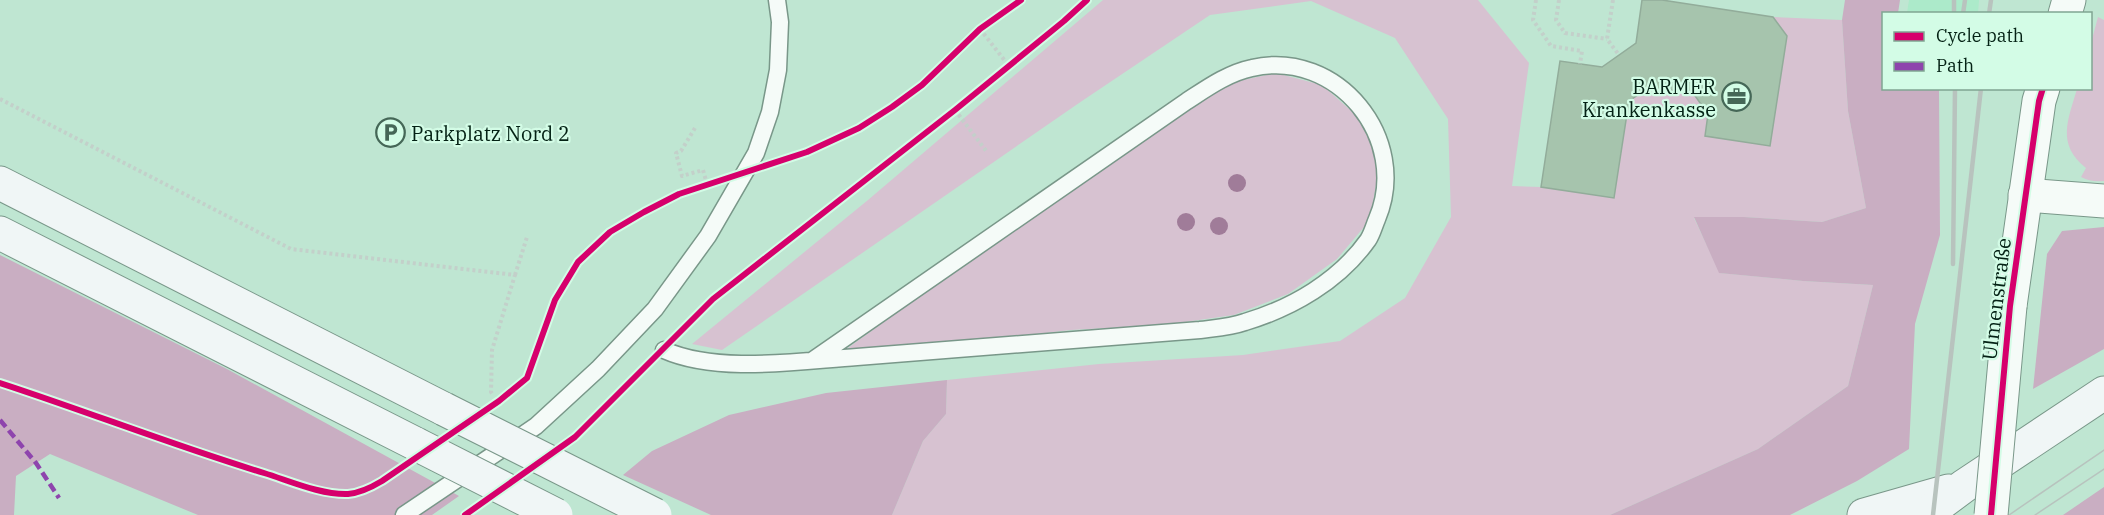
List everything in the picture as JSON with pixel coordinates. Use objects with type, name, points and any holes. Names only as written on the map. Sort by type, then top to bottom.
[{"type":"main road","points":[[0,183],[655,515]]},
{"type":"main road","points":[[0,233],[556,515]]},
{"type":"main road","points":[[1925,515],[1964,486],[2104,393]]},
{"type":"main road","points":[[1864,515],[1964,486]]},
{"type":"street","name":"Ulmenstraße","points":[[1991,515],[2010,306],[2042,90]]},
{"type":"street","points":[[2025,195],[2104,201]]},
{"type":"lane","points":[[404,515],[545,418],[598,369],[654,309],[702,245],[756,153],[770,112],[778,70],[780,22],[777,0]]},
{"type":"lane","points":[[663,350],[711,363],[813,360],[1200,330],[1243,323],[1296,302],[1323,285],[1349,262],[1369,238],[1382,208],[1387,178],[1384,153],[1377,131],[1363,109],[1350,95],[1328,80],[1286,65],[1251,68],[1233,75],[1187,101],[813,360]]},
{"type":"path","points":[[1536,0],[1533,20],[1551,46],[1582,51],[1580,64]]},
{"type":"path","points":[[1559,0],[1556,20],[1565,33],[1607,39],[1619,55]]},
{"type":"path","points":[[1607,39],[1613,0]]},
{"type":"path","points":[[980,29],[1009,66]]},
{"type":"path","points":[[0,99],[291,249],[515,275]]},
{"type":"path","points":[[955,110],[987,152]]},
{"type":"path","points":[[695,128],[681,151],[676,153],[682,176],[703,170],[707,184]]},
{"type":"path","points":[[500,401],[491,392],[492,350],[527,237]]},
{"type":"shaded area","points":[[1103,0],[1478,0],[1529,63],[1512,186],[1541,187],[1614,198],[1629,101],[1650,87],[1693,93],[1708,114],[1773,17],[1842,20],[1848,111],[1866,208],[1822,222],[1744,217],[1694,218],[1720,273],[1873,285],[1848,386],[1758,449],[1610,515],[892,515],[923,441],[946,414],[947,380],[1099,364],[1243,355],[1340,341],[1405,298],[1451,217],[1448,119],[1395,38],[1311,1],[1210,15],[722,350],[692,344],[868,200]]},
{"type":"shaded area","points":[[1845,0],[1900,0],[1898,12],[1882,12],[1882,90],[1939,90],[1940,235],[1915,324],[1909,449],[1857,481],[1790,515],[1610,515],[1758,449],[1848,386],[1873,285],[1719,273],[1694,217],[1744,217],[1822,222],[1866,208],[1848,111],[1842,20]]},
{"type":"shaded area","points":[[1909,0],[1979,0],[1978,12],[1907,12]]},
{"type":"shaded area","points":[[2098,17],[2104,20],[2104,181],[2081,177],[2086,168],[2071,150],[2067,131],[2077,90],[2092,90],[2092,39]]},
{"type":"shaded area","points":[[1276,73],[1322,85],[1365,123],[1379,167],[1370,220],[1337,259],[1288,294],[1234,315],[1164,325],[1071,330],[977,341],[845,350],[1044,206],[1225,84]]},
{"type":"shaded area","points":[[2104,227],[2104,349],[2033,389],[2047,254],[2062,231]]},
{"type":"shaded area","points":[[0,255],[227,369],[459,496],[432,515],[198,515],[50,454],[16,476],[14,515],[0,515]]},
{"type":"shaded area","points":[[947,380],[946,414],[923,441],[892,515],[711,515],[623,475],[652,451],[729,415],[826,393]]},
{"type":"shaded area","points":[[2104,487],[2104,515],[2063,515]]},
{"type":"building","name":"BARMER Krankenkasse","points":[[1642,0],[1662,0],[1773,17],[1787,36],[1770,146],[1705,136],[1708,114],[1693,93],[1650,87],[1629,101],[1614,198],[1541,187],[1560,61],[1602,67],[1636,43]]},
{"type":"tram line","points":[[2009,515],[2104,450]]},
{"type":"tram line","points":[[2035,515],[2104,469]]},
{"type":"railway","points":[[1954,0],[1954,12]]},
{"type":"railway","points":[[1963,12],[1965,0]]},
{"type":"railway","points":[[1989,12],[1991,0]]},
{"type":"railway","points":[[1953,264],[1955,90]]},
{"type":"railway","points":[[1933,515],[1981,90]]},
{"type":"marked path","points":[[0,420],[36,463],[59,498]]},
{"type":"cycle path","points":[[0,383],[306,487],[338,494],[361,491],[382,481],[499,401],[527,378],[555,300],[578,262],[610,232],[679,194],[807,152],[859,128],[922,85],[980,29],[1021,0]]},
{"type":"cycle path","points":[[465,515],[575,437],[713,299],[955,110],[1087,0]]},
{"type":"cycle path","points":[[1991,515],[2010,306],[2042,90]]},
{"type":"place","name":"BARMER Krankenkasse","points":[[1737,97]]},
{"type":"place","name":"Parkplatz Nord 2","points":[[390,133]]}]
